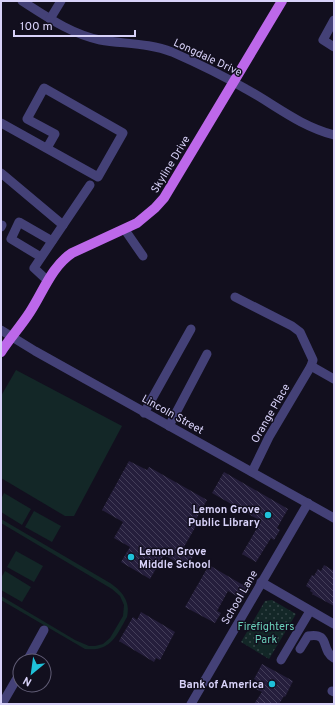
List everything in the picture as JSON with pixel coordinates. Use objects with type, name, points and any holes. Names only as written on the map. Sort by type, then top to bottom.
[{"type":"main road","name":"Skyline Drive","points":[[1,352],[11,336],[29,313],[63,259],[72,253],[137,224],[164,198],[232,82],[282,1]]},
{"type":"street","name":"Longdale Drive","points":[[22,1],[70,30],[86,36],[100,40],[147,45],[170,51],[232,82],[292,118],[315,129],[334,135]]},
{"type":"street","points":[[50,19],[61,1]]},
{"type":"street","points":[[334,20],[323,40],[334,47]]},
{"type":"street","points":[[1,123],[98,176],[123,133],[44,88],[27,118],[55,134],[47,148]]},
{"type":"street","points":[[1,173],[63,225]]},
{"type":"street","points":[[48,281],[34,268],[90,185]]},
{"type":"street","points":[[41,257],[11,239],[19,222],[52,241]]},
{"type":"street","points":[[125,230],[143,256]]},
{"type":"street","points":[[235,297],[292,326],[300,332],[314,360],[311,366],[334,379]]},
{"type":"street","points":[[144,413],[191,329]]},
{"type":"street","name":"Lincoln Street","points":[[1,330],[144,413],[334,518]]},
{"type":"street","points":[[169,426],[207,354]]},
{"type":"street","name":"Orange Place","points":[[252,472],[269,437],[311,366]]},
{"type":"street","name":"School Lane","points":[[191,704],[308,503]]},
{"type":"street","points":[[261,582],[334,624]]},
{"type":"street","points":[[281,660],[310,611]]},
{"type":"street","points":[[31,653],[44,630]]},
{"type":"street","points":[[300,649],[308,636],[320,636],[326,642],[327,650],[334,658]]},
{"type":"street","points":[[2,704],[12,686]]},
{"type":"green space","points":[[16,370],[122,426],[74,516],[65,516],[1,478],[1,396]]},
{"type":"green space","points":[[4,493],[31,509],[22,525],[1,512],[1,499]]},
{"type":"green space","points":[[34,511],[61,526],[52,542],[25,527]]},
{"type":"green space","points":[[1,519],[110,583],[122,593],[128,606],[127,617],[112,641],[101,648],[85,649],[1,600],[1,596],[75,640],[89,646],[103,644],[110,638],[123,616],[124,605],[120,596],[112,589],[1,523]]},
{"type":"green space","points":[[16,551],[43,566],[34,582],[7,567]]},
{"type":"green space","points":[[5,571],[31,587],[22,602],[1,590],[1,578]]},
{"type":"green space","name":"Firefighters Park","points":[[272,600],[296,614],[269,659],[241,642],[265,601]]},
{"type":"green space","points":[[274,620],[283,626],[268,653],[255,645],[266,626],[269,628]]},
{"type":"building","points":[[129,461],[147,470],[149,467],[207,500],[194,523],[197,524],[184,547],[195,553],[187,568],[164,555],[150,579],[121,562],[130,547],[114,538],[123,522],[102,510]]},
{"type":"building","name":"Lemon Grove Public Library","points":[[224,472],[288,509],[277,528],[280,530],[274,540],[271,538],[256,562],[242,554],[261,521],[212,493]]},
{"type":"building","points":[[209,565],[248,588],[242,599],[228,591],[217,611],[221,613],[215,623],[185,607]]},
{"type":"building","points":[[324,565],[334,571],[334,606],[312,594],[313,593],[310,591],[311,589],[306,586],[312,575],[314,576],[318,569],[321,571]]},
{"type":"building","points":[[141,612],[175,632],[160,660],[156,658],[154,662],[119,641],[133,617],[137,620]]},
{"type":"building","name":"Bank of America","points":[[262,664],[293,681],[285,697],[284,696],[279,704],[254,704],[262,692],[252,687],[256,680],[254,679]]},
{"type":"place","name":"Lemon Grove Public Library","points":[[268,515]]},
{"type":"place","name":"Lemon Grove Middle School","points":[[131,557]]},
{"type":"place","name":"Bank of America","points":[[272,684]]}]
